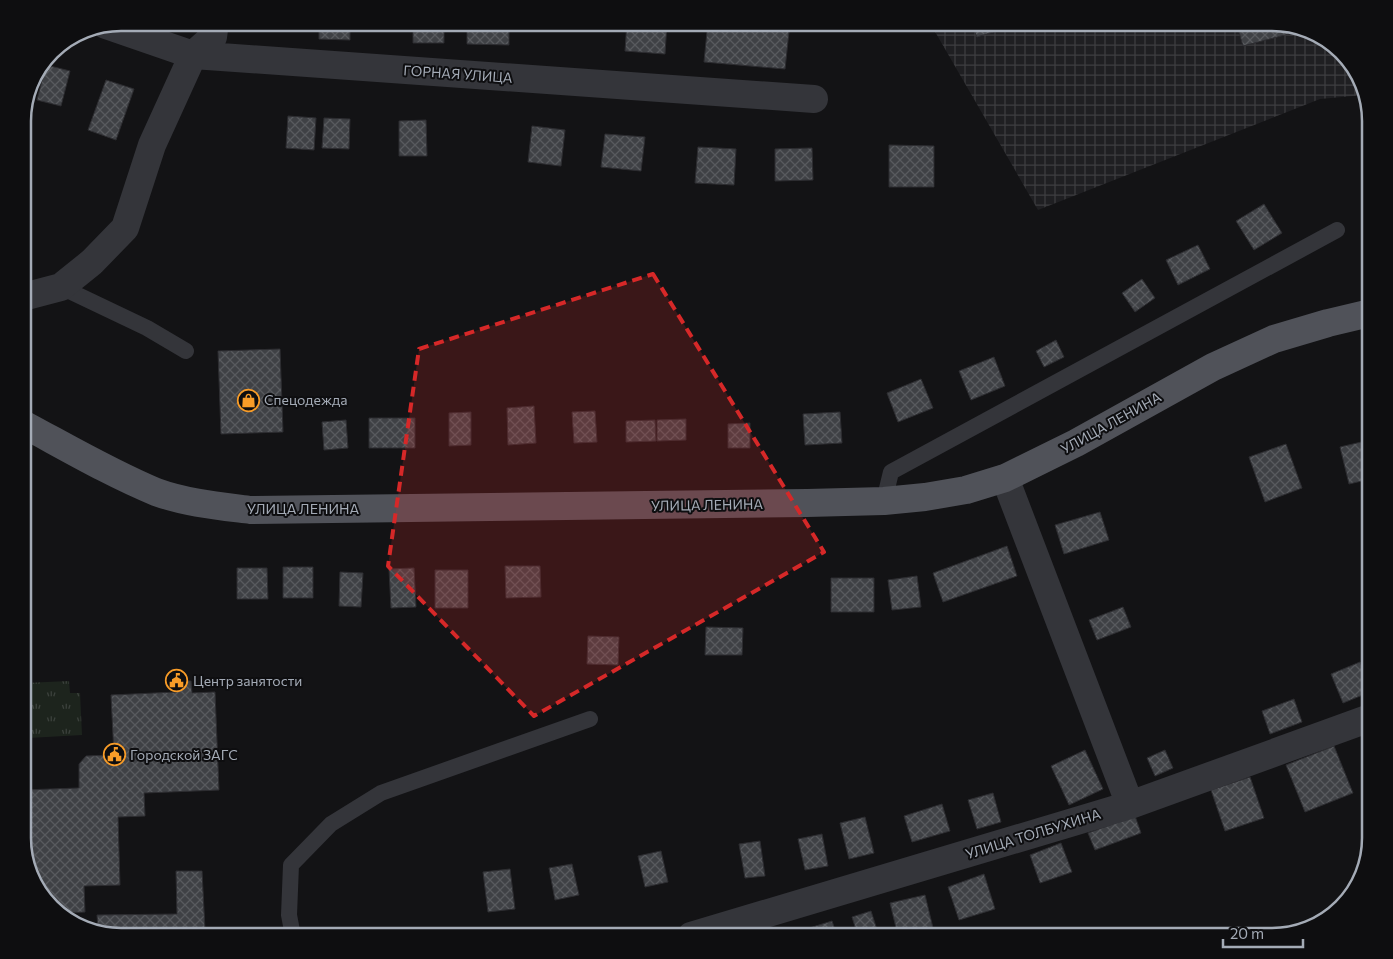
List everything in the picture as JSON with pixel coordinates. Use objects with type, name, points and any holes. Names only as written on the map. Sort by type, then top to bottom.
[{"type":"main road","name":"УЛИЦА ЛЕНИНА","points":[[31,428],[96,463],[157,492],[199,504],[251,510],[735,505],[925,498],[966,490],[1005,478],[1076,443],[1213,367],[1274,339],[1362,315]]},
{"type":"street","name":"ГОРНАЯ УЛИЦА","points":[[123,31],[193,55],[814,99]]},
{"type":"street","points":[[31,295],[61,287],[92,262],[125,228],[152,145],[193,55],[213,37],[214,31]]},
{"type":"street","points":[[1005,478],[1130,805]]},
{"type":"street","name":"УЛИЦА ТОЛБУХИНА","points":[[718,928],[1130,805],[1362,721]]},
{"type":"lane","points":[[884,501],[891,472],[1337,230]]},
{"type":"lane","points":[[61,287],[147,328],[186,351]]},
{"type":"lane","points":[[291,928],[289,915],[291,864],[331,824],[381,794],[590,719]]},
{"type":"highlighted area","points":[[653,274],[824,552],[534,716],[388,566],[419,349]]},
{"type":"shaded area","points":[[935,31],[1284,32],[1312,40],[1322,46],[1340,62],[1353,81],[1358,96],[1320,99],[1038,210]]},
{"type":"green space","points":[[69,681],[70,693],[80,693],[82,735],[31,738],[31,683]]},
{"type":"building","points":[[319,31],[350,31],[350,40],[319,39]]},
{"type":"building","points":[[413,31],[444,31],[444,43],[413,43]]},
{"type":"building","points":[[467,31],[509,31],[509,45],[467,44]]},
{"type":"building","points":[[626,31],[666,31],[665,54],[625,51]]},
{"type":"building","points":[[707,31],[789,31],[785,69],[704,62]]},
{"type":"building","points":[[974,31],[997,31],[977,37]]},
{"type":"building","points":[[1239,31],[1291,33],[1243,46]]},
{"type":"building","points":[[50,66],[70,71],[61,106],[37,100],[43,76]]},
{"type":"building","points":[[106,80],[134,89],[116,140],[88,130]]},
{"type":"building","points":[[288,116],[316,118],[314,150],[286,148]]},
{"type":"building","points":[[324,118],[350,119],[349,149],[322,148]]},
{"type":"building","points":[[426,120],[427,156],[399,156],[399,121]]},
{"type":"building","points":[[532,126],[565,130],[561,166],[528,162]]},
{"type":"building","points":[[605,134],[645,137],[641,171],[601,167]]},
{"type":"building","points":[[889,145],[934,146],[934,187],[889,187]]},
{"type":"building","points":[[698,147],[736,149],[734,185],[695,183]]},
{"type":"building","points":[[812,148],[813,180],[775,181],[775,149]]},
{"type":"building","points":[[1264,204],[1282,233],[1254,250],[1236,221]]},
{"type":"building","points":[[1198,245],[1210,269],[1178,285],[1166,260]]},
{"type":"building","points":[[1142,279],[1155,298],[1135,312],[1122,293]]},
{"type":"building","points":[[1056,340],[1064,357],[1044,367],[1036,351]]},
{"type":"building","points":[[280,349],[283,432],[221,434],[218,351]]},
{"type":"building","points":[[994,357],[1005,386],[971,400],[959,371]]},
{"type":"building","points":[[921,379],[933,408],[898,422],[887,393]]},
{"type":"building","points":[[534,406],[536,443],[508,445],[507,408]]},
{"type":"building","points":[[595,411],[597,442],[574,443],[572,412]]},
{"type":"building","points":[[471,412],[471,445],[449,446],[449,413]]},
{"type":"building","points":[[840,412],[842,443],[805,445],[803,414]]},
{"type":"building","points":[[369,418],[415,418],[415,448],[369,448]]},
{"type":"building","points":[[686,419],[686,440],[657,441],[657,420]]},
{"type":"building","points":[[346,420],[348,448],[324,450],[322,422]]},
{"type":"building","points":[[655,420],[656,441],[626,442],[626,421]]},
{"type":"building","points":[[750,423],[750,448],[728,448],[728,424]]},
{"type":"building","points":[[1362,442],[1362,481],[1349,484],[1340,447]]},
{"type":"building","points":[[1286,444],[1302,488],[1265,502],[1249,457]]},
{"type":"building","points":[[1100,512],[1109,540],[1064,554],[1055,525]]},
{"type":"building","points":[[1007,546],[1017,576],[943,602],[933,573]]},
{"type":"building","points":[[505,566],[540,566],[541,597],[506,598]]},
{"type":"building","points":[[283,567],[313,567],[313,598],[283,598]]},
{"type":"building","points":[[237,568],[267,568],[268,599],[237,599]]},
{"type":"building","points":[[414,568],[416,607],[391,608],[389,569]]},
{"type":"building","points":[[435,570],[468,570],[468,608],[435,608]]},
{"type":"building","points":[[340,572],[363,573],[361,607],[339,606]]},
{"type":"building","points":[[917,576],[921,607],[892,610],[888,580]]},
{"type":"building","points":[[831,578],[874,578],[874,612],[831,612]]},
{"type":"building","points":[[1123,607],[1131,627],[1097,640],[1089,620]]},
{"type":"building","points":[[706,627],[743,628],[742,655],[705,655]]},
{"type":"building","points":[[588,636],[619,637],[618,665],[587,664]]},
{"type":"building","points":[[1360,662],[1362,667],[1362,695],[1343,703],[1331,674]]},
{"type":"building","points":[[177,681],[191,681],[192,693],[215,692],[219,790],[144,793],[145,816],[118,817],[120,885],[84,886],[85,912],[70,913],[50,893],[43,883],[34,861],[31,844],[31,790],[79,788],[79,764],[86,756],[114,755],[111,695],[177,692]]},
{"type":"building","points":[[1294,699],[1302,722],[1270,734],[1262,711]]},
{"type":"building","points":[[1334,746],[1353,793],[1305,812],[1286,765]]},
{"type":"building","points":[[1085,750],[1103,789],[1069,805],[1051,766]]},
{"type":"building","points":[[1165,750],[1173,768],[1155,776],[1147,758]]},
{"type":"building","points":[[1250,777],[1264,818],[1225,831],[1211,790]]},
{"type":"building","points":[[993,793],[1001,822],[977,829],[968,800]]},
{"type":"building","points":[[942,804],[950,831],[912,842],[904,816]]},
{"type":"building","points":[[1135,816],[1141,833],[1095,850],[1088,833]]},
{"type":"building","points":[[865,817],[874,853],[849,859],[840,823]]},
{"type":"building","points":[[822,834],[828,866],[805,870],[798,839]]},
{"type":"building","points":[[760,841],[765,876],[745,878],[739,844]]},
{"type":"building","points":[[1061,843],[1072,872],[1040,883],[1030,855]]},
{"type":"building","points":[[661,851],[668,882],[645,887],[638,856]]},
{"type":"building","points":[[572,864],[579,895],[555,900],[549,868]]},
{"type":"building","points":[[510,869],[515,909],[488,912],[483,872]]},
{"type":"building","points":[[176,871],[202,871],[205,928],[109,927],[98,925],[97,915],[177,914]]},
{"type":"building","points":[[984,874],[995,909],[959,920],[948,887]]},
{"type":"building","points":[[925,895],[933,928],[896,928],[890,903]]},
{"type":"building","points":[[871,911],[876,928],[855,928],[852,917]]},
{"type":"building","points":[[832,921],[834,928],[809,928]]},
{"type":"place","name":"Спецодежда","points":[[248,400]]},
{"type":"place","name":"Центр занятости","points":[[177,681]]},
{"type":"place","name":"Городской ЗАГС","points":[[114,755]]}]
